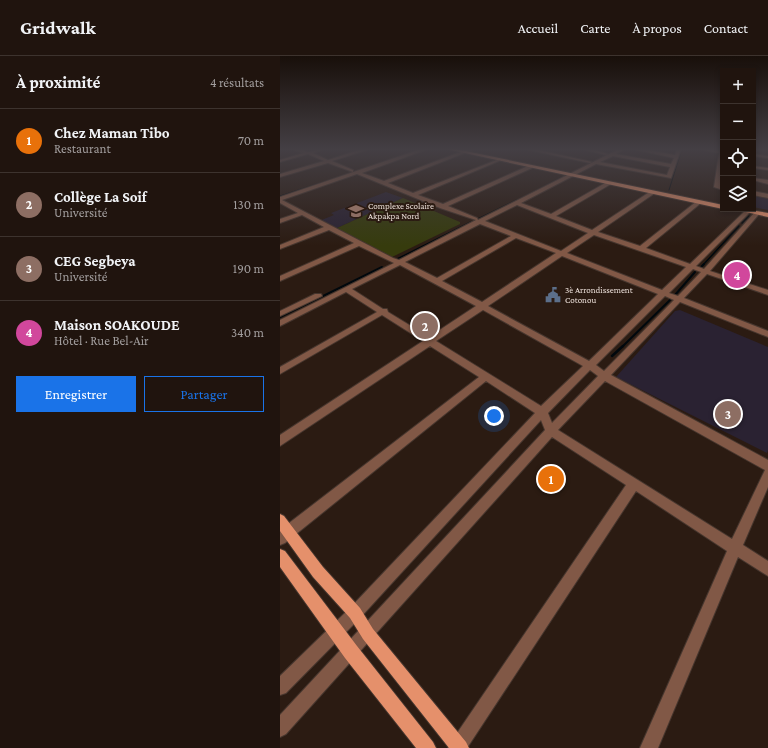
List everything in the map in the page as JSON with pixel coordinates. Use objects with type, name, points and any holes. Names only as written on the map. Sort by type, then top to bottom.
[{"type":"main road","points":[[599,181],[720,206]]},
{"type":"main road","points":[[283,530],[355,613],[368,634],[458,747]]},
{"type":"main road","points":[[280,556],[351,652],[427,748]]},
{"type":"street","points":[[280,194],[323,181]]},
{"type":"street","points":[[280,200],[329,181]]},
{"type":"street","points":[[379,181],[768,334]]},
{"type":"street","points":[[384,183],[389,181]]},
{"type":"street","points":[[412,194],[444,181]]},
{"type":"street","points":[[442,206],[498,181]]},
{"type":"street","points":[[280,314],[395,261],[555,181]]},
{"type":"street","points":[[477,220],[516,203],[556,181]]},
{"type":"street","points":[[551,217],[608,183]]},
{"type":"street","points":[[280,441],[653,192]]},
{"type":"street","points":[[756,194],[768,196]]},
{"type":"street","points":[[280,200],[360,243],[437,281],[591,366],[604,376],[768,466]]},
{"type":"street","points":[[641,249],[699,202]]},
{"type":"street","points":[[516,203],[705,272],[768,292]]},
{"type":"street","points":[[280,221],[303,213]]},
{"type":"street","points":[[280,687],[355,613],[542,412],[591,366],[691,267],[757,213]]},
{"type":"street","points":[[280,728],[368,634],[551,431],[705,272],[757,213]]},
{"type":"street","points":[[280,247],[330,227]]},
{"type":"street","points":[[437,281],[516,235]]},
{"type":"street","points":[[280,279],[360,243]]},
{"type":"street","points":[[280,323],[346,289],[395,261]]},
{"type":"street","points":[[346,289],[384,311],[542,412],[551,431],[768,569]]},
{"type":"street","points":[[280,371],[384,311]]},
{"type":"street","points":[[283,530],[486,376]]},
{"type":"street","points":[[649,748],[734,548],[768,474]]},
{"type":"street","points":[[458,747],[634,484]]},
{"type":"shaded area","name":"Complexe Scolaire Akpakpa Nord","points":[[386,192],[403,198],[335,229],[319,221],[334,215],[331,213]]},
{"type":"shaded area","points":[[756,195],[768,197],[768,210],[756,208]]},
{"type":"shaded area","points":[[680,310],[768,347],[767,453],[616,377],[675,311]]},
{"type":"green space","points":[[403,198],[460,222],[460,224],[392,257],[335,229]]},
{"type":"waterway","points":[[280,196],[325,181]]},
{"type":"waterway","points":[[516,200],[554,181]]},
{"type":"waterway","points":[[669,190],[672,181]]},
{"type":"waterway","points":[[476,220],[516,200]]},
{"type":"waterway","points":[[742,223],[749,216]]},
{"type":"waterway","points":[[395,260],[471,222]]},
{"type":"waterway","points":[[703,265],[739,226]]},
{"type":"waterway","points":[[280,317],[382,267]]},
{"type":"waterway","points":[[675,295],[695,272]]},
{"type":"waterway","points":[[622,347],[671,299]]},
{"type":"waterway","points":[[612,356],[623,346]]},
{"type":"place","name":"Complexe Scolaire Akpakpa Nord","points":[[356,211]]},
{"type":"place","name":"Maison SOAKOUDE","points":[[737,275]]},
{"type":"place","name":"3è Arrondissement Cotonou","points":[[553,295]]},
{"type":"place","name":"Collège La Soif","points":[[425,326]]},
{"type":"place","name":"CEG Segbeya","points":[[728,414]]},
{"type":"place","name":"Chez Maman Tibo","points":[[551,479]]}]
